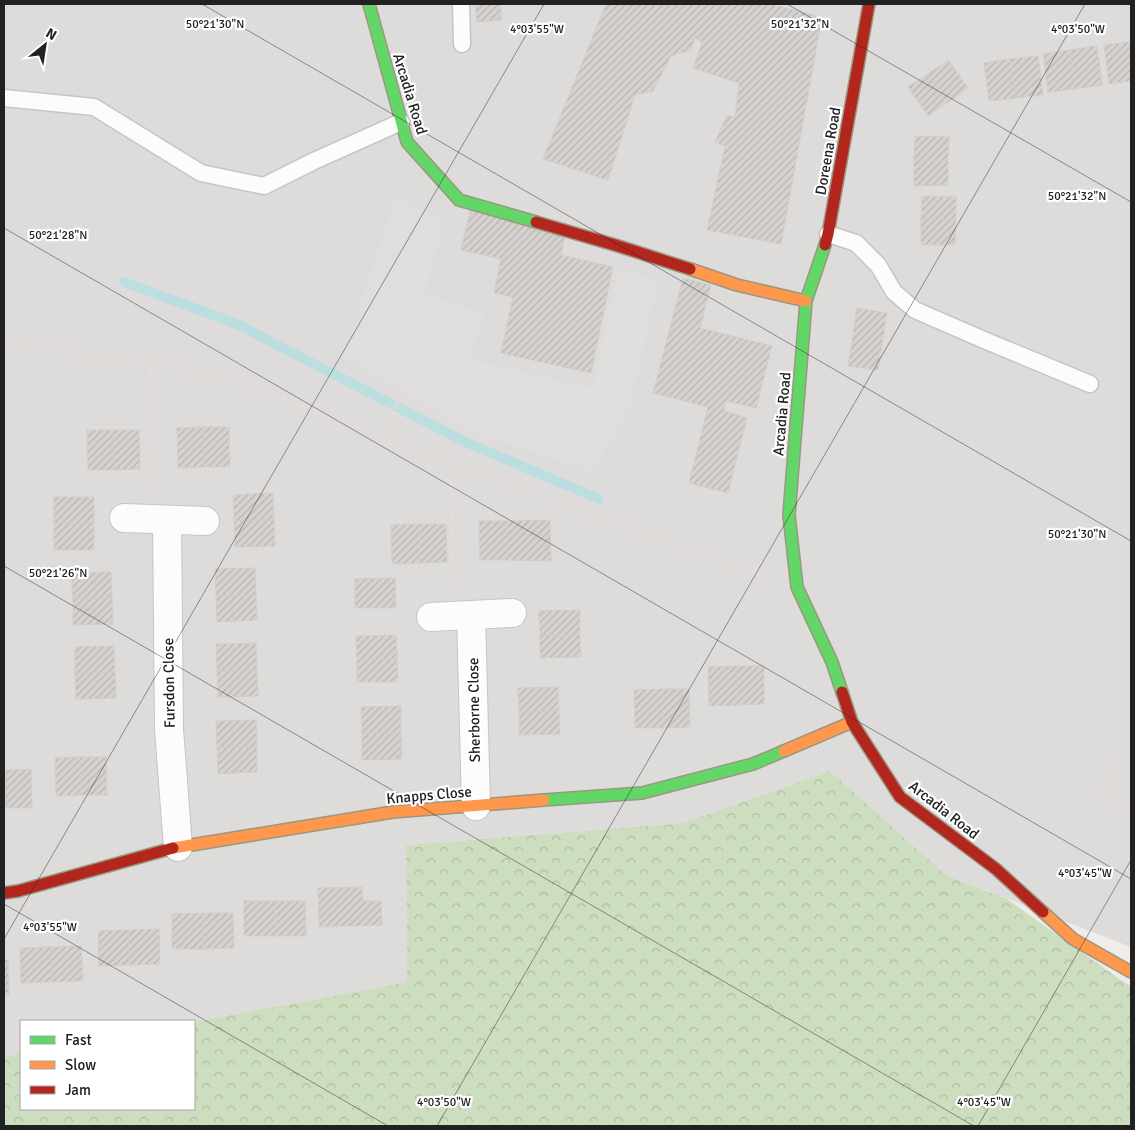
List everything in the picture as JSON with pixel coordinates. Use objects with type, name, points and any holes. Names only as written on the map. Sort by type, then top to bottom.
[{"type":"street","name":"Arcadia Road","points":[[369,4],[407,142],[459,200],[615,245],[737,285],[806,301],[789,515],[797,587],[832,662],[852,722],[900,797],[996,869],[1073,939],[1130,970]]},
{"type":"street","name":"Doreena Road","points":[[806,301],[828,234],[870,4]]},
{"type":"street","points":[[124,518],[205,521]]},
{"type":"street","name":"Fursdon Close","points":[[167,520],[169,729],[178,847]]},
{"type":"street","points":[[431,617],[512,613]]},
{"type":"street","name":"Sherborne Close","points":[[472,615],[476,806]]},
{"type":"street","name":"Knapps Close","points":[[4,892],[18,892],[178,847],[393,812],[642,793],[753,764],[852,722]]},
{"type":"lane","points":[[461,4],[462,44]]},
{"type":"lane","points":[[4,98],[94,107],[201,173],[264,186],[401,122]]},
{"type":"lane","points":[[828,234],[856,243],[878,265],[894,292],[915,310],[1090,384]]},
{"type":"path","points":[[4,344],[209,371],[451,463],[797,587]]},
{"type":"path","points":[[152,363],[152,498],[167,520]]},
{"type":"path","points":[[384,438],[402,392]]},
{"type":"path","points":[[451,463],[453,598],[472,615]]},
{"type":"path","points":[[1131,768],[1119,761],[1102,791],[1131,813]]},
{"type":"shaded area","points":[[4,4],[1131,4],[1131,947],[946,875],[830,771],[683,823],[406,845],[407,982],[195,1022],[195,1020],[20,1020],[20,1053],[4,1057]]},
{"type":"shaded area","points":[[397,195],[443,223],[424,295],[484,312],[471,360],[593,388],[618,269],[658,280],[631,404],[593,471],[471,433],[344,357]]},
{"type":"green space","points":[[830,771],[946,875],[1007,899],[1131,986],[1131,1126],[4,1126],[4,1057],[20,1053],[20,1110],[195,1110],[195,1022],[407,982],[406,845],[683,823]]},
{"type":"building","points":[[475,4],[501,4],[501,20],[477,22]]},
{"type":"building","points":[[606,4],[769,4],[822,17],[781,244],[707,230],[725,146],[715,142],[727,115],[735,118],[739,83],[693,68],[702,42],[695,38],[691,50],[671,56],[653,91],[635,95],[608,180],[543,159]]},
{"type":"building","points":[[1130,42],[1131,81],[1109,84],[1104,45]]},
{"type":"building","points":[[1097,46],[1102,85],[1075,89],[1070,50]]},
{"type":"building","points":[[1070,50],[1075,89],[1048,92],[1043,54]]},
{"type":"building","points":[[1038,56],[1043,95],[1016,98],[1010,59]]},
{"type":"building","points":[[1010,59],[1016,98],[989,101],[984,63]]},
{"type":"building","points":[[948,60],[968,88],[947,103],[928,74]]},
{"type":"building","points":[[928,74],[947,103],[928,116],[908,87]]},
{"type":"building","points":[[915,136],[949,137],[948,161],[914,160]]},
{"type":"building","points":[[914,160],[948,161],[948,185],[914,186]]},
{"type":"building","points":[[922,196],[956,197],[956,220],[921,219]]},
{"type":"building","points":[[470,211],[566,232],[561,255],[613,267],[591,373],[501,353],[513,297],[494,293],[501,259],[461,250]]},
{"type":"building","points":[[921,219],[956,220],[955,245],[921,245]]},
{"type":"building","points":[[683,278],[711,285],[700,328],[772,346],[756,408],[726,401],[724,411],[747,418],[728,493],[689,483],[708,407],[653,393]]},
{"type":"building","points":[[857,308],[887,313],[878,370],[848,366]]},
{"type":"building","points":[[203,427],[204,467],[178,468],[177,428]]},
{"type":"building","points":[[203,427],[229,427],[230,467],[204,467]]},
{"type":"building","points":[[87,430],[113,430],[114,470],[88,470]]},
{"type":"building","points":[[113,430],[139,430],[140,469],[114,470]]},
{"type":"building","points":[[273,493],[274,520],[234,521],[233,495]]},
{"type":"building","points":[[54,497],[94,497],[94,523],[54,523]]},
{"type":"building","points":[[274,520],[275,546],[235,547],[234,521]]},
{"type":"building","points":[[550,520],[551,561],[508,560],[507,521]]},
{"type":"building","points":[[479,521],[507,521],[508,560],[480,560]]},
{"type":"building","points":[[54,523],[94,523],[94,550],[54,550]]},
{"type":"building","points":[[419,524],[420,563],[392,564],[391,525]]},
{"type":"building","points":[[419,524],[446,524],[447,562],[420,563]]},
{"type":"building","points":[[255,568],[256,595],[216,596],[215,569]]},
{"type":"building","points":[[111,572],[112,598],[73,599],[71,573]]},
{"type":"building","points":[[395,578],[396,608],[355,608],[355,579]]},
{"type":"building","points":[[256,595],[257,620],[217,622],[216,596]]},
{"type":"building","points":[[112,598],[113,624],[73,625],[73,599]]},
{"type":"building","points":[[580,610],[580,635],[540,635],[539,611]]},
{"type":"building","points":[[396,635],[397,659],[357,660],[356,636]]},
{"type":"building","points":[[540,635],[580,635],[581,657],[540,658]]},
{"type":"building","points":[[256,643],[257,670],[217,671],[216,644]]},
{"type":"building","points":[[114,646],[115,672],[75,673],[75,647]]},
{"type":"building","points":[[397,659],[398,682],[357,682],[357,660]]},
{"type":"building","points":[[737,666],[738,705],[709,706],[708,667]]},
{"type":"building","points":[[737,666],[764,666],[764,704],[738,705]]},
{"type":"building","points":[[257,670],[258,696],[218,697],[217,671]]},
{"type":"building","points":[[115,672],[116,698],[76,699],[75,673]]},
{"type":"building","points":[[558,687],[559,711],[519,712],[518,688]]},
{"type":"building","points":[[662,689],[689,689],[690,727],[663,728]]},
{"type":"building","points":[[662,689],[663,728],[635,728],[634,690]]},
{"type":"building","points":[[401,706],[401,733],[362,734],[361,707]]},
{"type":"building","points":[[559,711],[560,734],[519,735],[519,712]]},
{"type":"building","points":[[256,720],[257,747],[217,748],[216,721]]},
{"type":"building","points":[[401,733],[402,759],[362,760],[362,734]]},
{"type":"building","points":[[257,747],[257,772],[218,774],[217,748]]},
{"type":"building","points":[[80,757],[81,795],[56,796],[55,758]]},
{"type":"building","points":[[80,757],[106,757],[107,795],[81,795]]},
{"type":"building","points":[[31,769],[32,808],[6,808],[5,770]]},
{"type":"building","points":[[5,770],[6,808],[4,808]]},
{"type":"building","points":[[362,887],[363,901],[381,901],[382,925],[319,927],[318,888]]},
{"type":"building","points":[[244,901],[275,901],[275,936],[244,936]]},
{"type":"building","points":[[275,901],[305,901],[306,936],[275,936]]},
{"type":"building","points":[[202,913],[203,949],[172,949],[172,914]]},
{"type":"building","points":[[202,913],[233,913],[234,948],[203,949]]},
{"type":"building","points":[[159,929],[160,964],[130,965],[128,930]]},
{"type":"building","points":[[128,930],[130,965],[99,966],[98,931]]},
{"type":"building","points":[[81,946],[83,981],[52,982],[51,947]]},
{"type":"building","points":[[51,947],[52,982],[21,983],[20,948]]},
{"type":"building","points":[[4,960],[8,960],[9,995],[4,995]]},
{"type":"waterway","points":[[124,282],[237,324],[465,442],[599,499]]},
{"type":"traffic: fast","points":[[369,4],[407,142],[459,200],[536,222]]},
{"type":"traffic: fast","points":[[825,245],[806,301],[789,515],[797,587],[832,662],[842,692]]},
{"type":"traffic: fast","points":[[544,800],[642,793],[753,764],[784,751]]},
{"type":"traffic: slow","points":[[690,269],[737,285],[806,301]]},
{"type":"traffic: slow","points":[[784,751],[852,722]]},
{"type":"traffic: slow","points":[[173,848],[393,812],[544,800]]},
{"type":"traffic: slow","points":[[1043,912],[1073,939],[1131,972]]},
{"type":"traffic: jam","points":[[825,245],[869,4]]},
{"type":"traffic: jam","points":[[536,222],[690,269]]},
{"type":"traffic: jam","points":[[842,692],[852,722],[900,797],[996,869],[1043,912]]},
{"type":"traffic: jam","points":[[4,893],[18,891],[173,848]]}]
